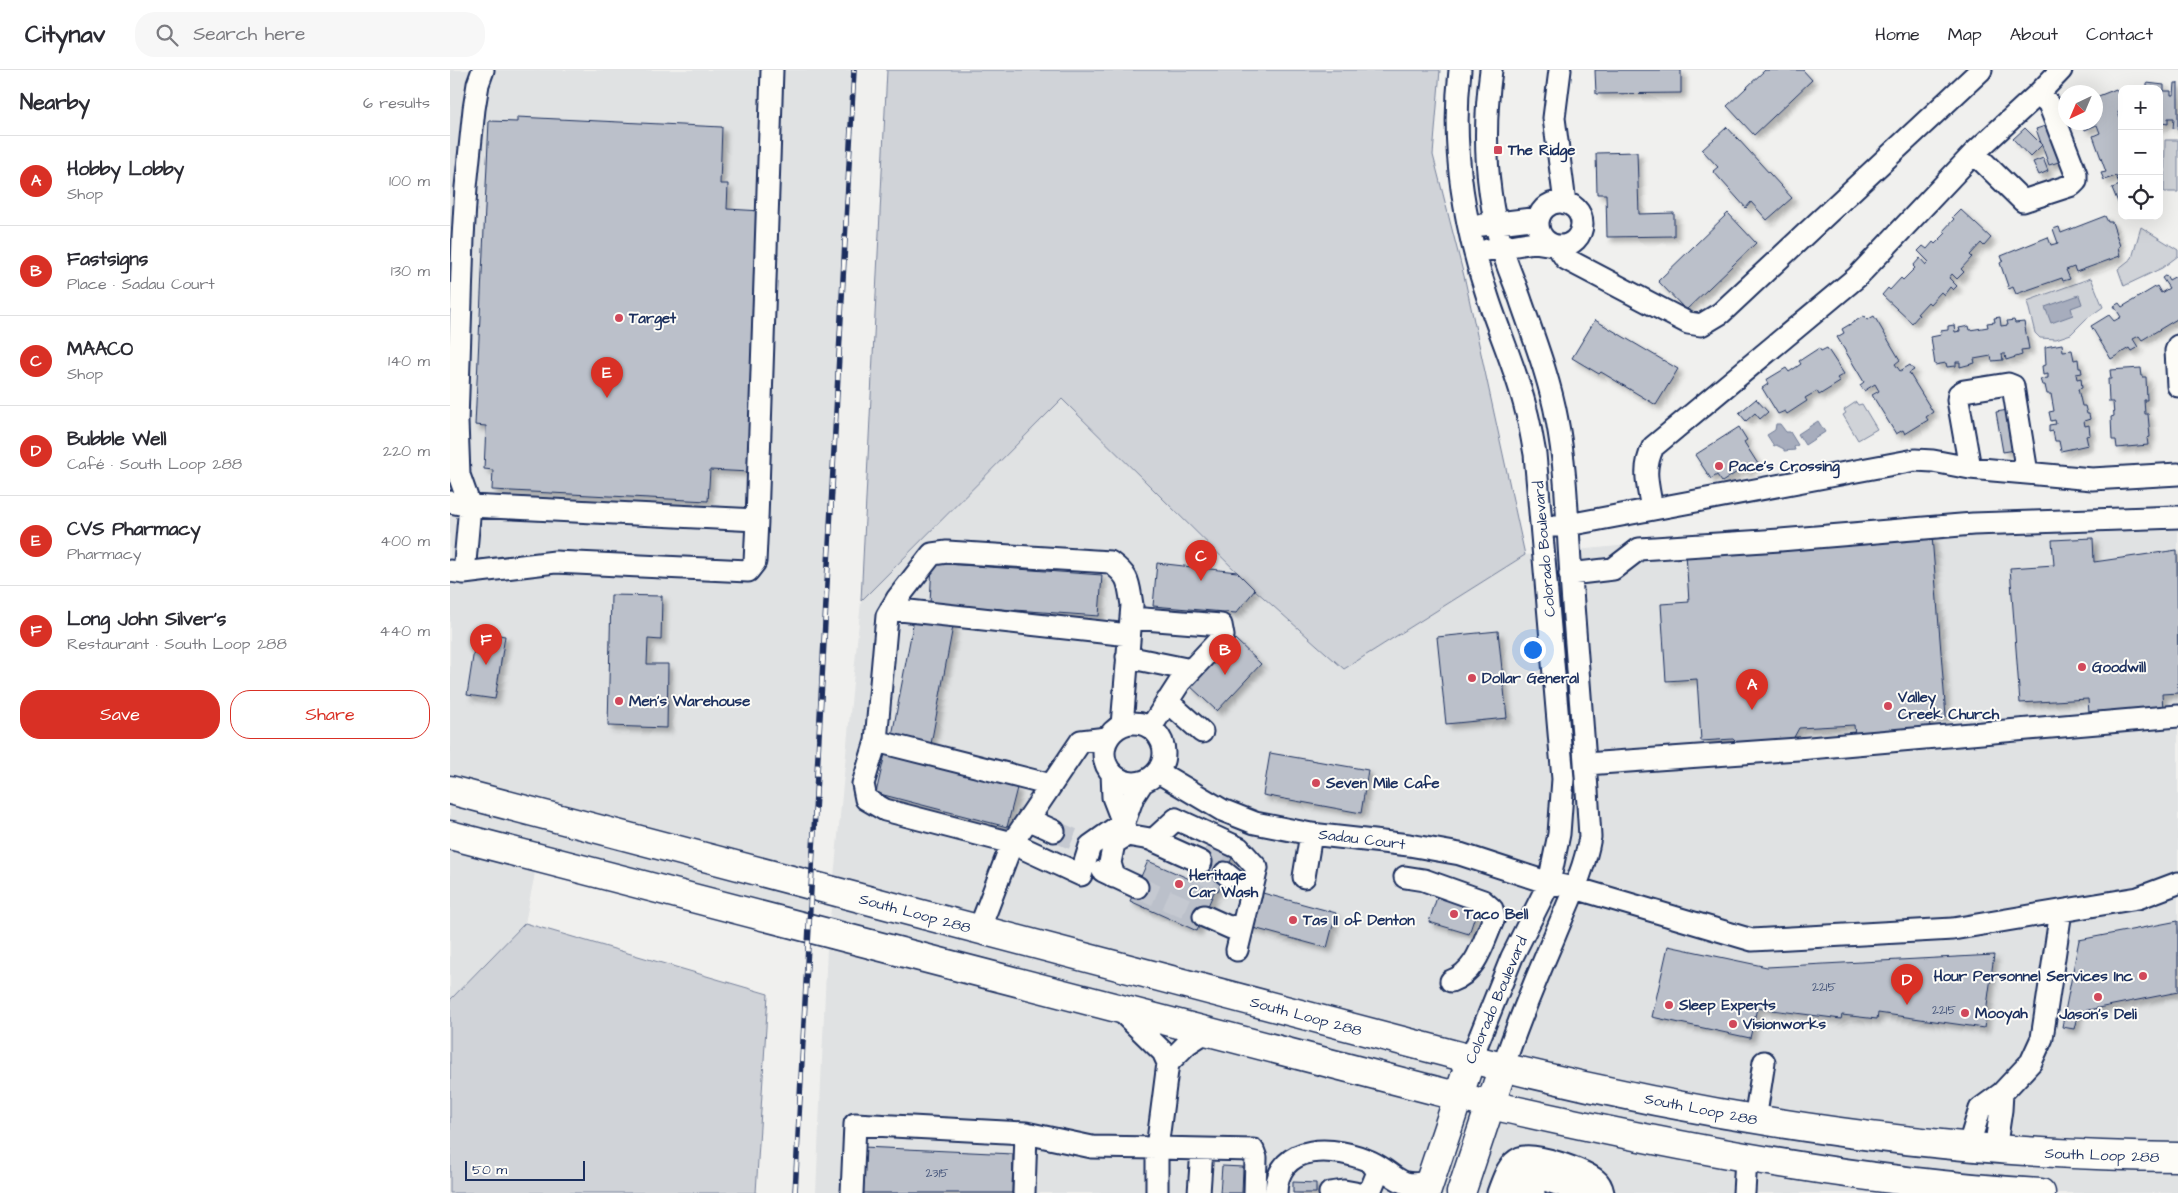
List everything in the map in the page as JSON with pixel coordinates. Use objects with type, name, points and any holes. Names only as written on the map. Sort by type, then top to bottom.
[{"type":"main road","name":"South Loop 288","points":[[450,790],[1502,1067],[1755,1120],[1968,1148],[2103,1157],[2178,1158]]},
{"type":"main road","points":[[450,835],[1491,1105],[1746,1158],[1964,1190],[2041,1193]]},
{"type":"main road","name":"Colorado Boulevard","points":[[1428,1187],[1471,1059]]},
{"type":"main road","name":"Colorado Boulevard","points":[[1461,1193],[1502,1067]]},
{"type":"main road","points":[[1964,1190],[1968,1148]]},
{"type":"main road","points":[[1991,1192],[1995,1150]]},
{"type":"street","points":[[483,70],[478,84],[466,187],[457,404],[460,504],[457,572],[555,562],[748,571],[755,562],[772,70]]},
{"type":"street","name":"Colorado Boulevard","points":[[1460,70],[1457,146],[1463,201],[1488,298],[1526,408],[1535,454],[1562,779],[1560,834],[1549,883],[1512,957],[1471,1059]]},
{"type":"street","name":"Colorado Boulevard","points":[[1490,70],[1485,111],[1486,149],[1495,223],[1501,248],[1522,303],[1557,418],[1567,483],[1570,574],[1586,764],[1590,837],[1587,856],[1575,888],[1522,1012],[1502,1067]]},
{"type":"street","points":[[1560,70],[1554,118],[1566,203]]},
{"type":"street","points":[[1475,252],[1534,242],[1555,245],[1571,243],[1580,232],[1580,218],[1572,206],[1566,203],[1559,202],[1546,207],[1539,218],[1539,231],[1547,242],[1555,245],[1566,259],[1589,272],[1688,323],[1701,325],[1721,313],[1981,70]]},
{"type":"street","points":[[1652,509],[1645,472],[1653,447],[1857,276],[1974,153],[2040,93],[2061,70]]},
{"type":"street","points":[[1974,153],[2023,201],[2072,185],[2076,181],[2076,174],[2049,104],[2040,93]]},
{"type":"street","points":[[1469,227],[1539,218]]},
{"type":"street","points":[[2178,346],[2176,351],[2178,386]]},
{"type":"street","points":[[1970,468],[1958,400],[1959,394],[1964,391],[2008,384],[2013,386],[2027,473]]},
{"type":"street","points":[[1542,527],[1568,525],[1915,460],[1933,461],[1970,468],[2092,480],[2178,474]]},
{"type":"street","points":[[460,504],[757,520]]},
{"type":"street","points":[[1570,574],[1613,569],[1639,549],[1780,540],[1973,524],[2178,517]]},
{"type":"street","points":[[1076,845],[1081,875],[1012,843],[884,810],[866,800],[863,784],[876,741],[887,616],[932,554],[948,552],[1110,562],[1124,572],[1129,586],[1132,605],[1127,657],[1114,731],[1104,748],[1104,758],[1107,767],[1122,781],[1131,784],[1150,777]]},
{"type":"street","points":[[891,609],[1130,626],[1221,625],[1223,636],[1180,682],[1150,727]]},
{"type":"street","points":[[1127,657],[1191,670]]},
{"type":"street","points":[[1167,701],[1202,732]]},
{"type":"street","points":[[1586,764],[2178,716]]},
{"type":"street","points":[[979,930],[1012,843],[1081,741],[1114,731],[1131,722],[1141,723],[1150,727],[1158,734],[1165,753],[1163,763],[1133,797],[1126,828],[1114,842],[1110,863],[1114,877]]},
{"type":"street","points":[[876,741],[1051,785]]},
{"type":"street","points":[[1112,773],[1113,797],[1126,828]]},
{"type":"street","name":"Sadau Court","points":[[1150,777],[1255,823],[1311,834],[1409,844],[1460,854],[1549,883],[1575,888],[1752,940],[1953,929],[2138,898],[2178,883]]},
{"type":"street","points":[[1028,819],[1076,845],[1114,877],[1137,887]]},
{"type":"street","points":[[1153,840],[1176,819],[1239,848],[1257,868],[1233,876],[1244,923],[1237,950]]},
{"type":"street","points":[[1076,845],[1126,828],[1202,858]]},
{"type":"street","points":[[1304,878],[1311,834]]},
{"type":"street","points":[[1405,877],[1424,880],[1483,901],[1492,909],[1494,918],[1472,967],[1460,978],[1450,981]]},
{"type":"street","points":[[1968,1148],[1980,1109],[2002,1094],[2031,1062],[2042,1038],[2061,911]]},
{"type":"street","points":[[1204,916],[1231,928],[1244,923]]},
{"type":"street","points":[[1119,1008],[1164,1052],[1168,1063],[1157,1148],[1157,1193]]},
{"type":"street","points":[[1168,1063],[1187,1044],[1207,1031]]},
{"type":"street","points":[[1755,1120],[1764,1062]]},
{"type":"street","points":[[1995,1150],[2002,1110],[2002,1094]]},
{"type":"street","points":[[852,1193],[855,1124],[1026,1133],[1092,1147],[1253,1150],[1256,1158],[1255,1193]]},
{"type":"street","points":[[1024,1193],[1026,1133]]},
{"type":"street","points":[[1192,1193],[1198,1149]]},
{"type":"street","points":[[1198,1149],[1199,1193]]},
{"type":"street","points":[[1247,1193],[1249,1150]]},
{"type":"street","points":[[1276,1193],[1281,1168],[1296,1155],[1316,1151],[1357,1155],[1387,1170],[1399,1182],[1428,1187]]},
{"type":"street","points":[[1501,1188],[1513,1163],[1521,1158],[1530,1156],[1557,1163],[1595,1179],[1600,1184],[1602,1193]]},
{"type":"street","points":[[1744,1193],[1746,1158]]},
{"type":"street","points":[[1286,1193],[1290,1174],[1300,1165],[1316,1161],[1371,1162]]},
{"type":"street","points":[[1364,1193],[1370,1189],[1378,1172],[1371,1162]]},
{"type":"street","points":[[1501,1188],[1507,1181],[1525,1174],[1583,1193]]},
{"type":"street","points":[[1501,1188],[1521,1181],[1558,1193]]},
{"type":"street","points":[[1501,1188],[1518,1189],[1534,1193]]},
{"type":"street","points":[[1330,1193],[1332,1191],[1355,1193]]},
{"type":"shaded area","points":[[450,70],[854,70],[813,886],[809,928],[538,858],[525,923],[450,1000]]},
{"type":"shaded area","points":[[887,70],[1440,70],[1433,155],[1465,280],[1525,555],[1344,669],[1255,590],[1062,399],[861,601]]},
{"type":"shaded area","points":[[2165,140],[2178,140],[2178,192],[2164,192]]},
{"type":"shaded area","points":[[2141,227],[2178,250],[2178,256],[2162,268],[2124,286],[2118,269],[2132,258]]},
{"type":"shaded area","points":[[2091,278],[2103,307],[2086,319],[2071,334],[2056,339],[2040,338],[2035,333],[2027,301]]},
{"type":"shaded area","points":[[1062,399],[1255,590],[1344,669],[1525,555],[1961,513],[2119,508],[2178,503],[2178,1193],[816,1193],[827,948],[861,601]]},
{"type":"shaded area","points":[[1856,402],[1858,405],[1862,404],[1877,429],[1858,440],[1843,415],[1846,413],[1844,410]]},
{"type":"shaded area","points":[[525,923],[768,994],[756,1193],[450,1193],[450,1000]]},
{"type":"water","points":[[2079,295],[2082,304],[2071,308],[2073,315],[2051,323],[2045,307]]},
{"type":"water","points":[[1818,421],[1825,432],[1805,445],[1798,434]]},
{"type":"water","points":[[1776,424],[1780,424],[1786,432],[1790,432],[1798,445],[1794,447],[1795,450],[1784,451],[1784,449],[1776,445],[1774,446],[1767,435],[1775,430]]},
{"type":"building","points":[[1595,70],[1681,70],[1681,93],[1596,94]]},
{"type":"building","points":[[1765,70],[1803,70],[1812,80],[1754,135],[1727,106]]},
{"type":"building","points":[[2147,83],[2164,85],[2164,91],[2171,91],[2171,95],[2174,95],[2175,83],[2178,83],[2178,129],[2173,128],[2174,118],[2168,118],[2168,124],[2163,123],[2163,85],[2147,85]]},
{"type":"building","points":[[2116,89],[2118,94],[2118,180],[2116,176],[2104,180],[2101,173],[2106,172],[2093,136],[2100,133],[2099,130],[2103,130],[2103,94]]},
{"type":"building","name":"Target","points":[[517,117],[722,127],[720,184],[728,184],[727,209],[762,211],[750,472],[710,470],[708,501],[492,490],[493,470],[484,469],[486,426],[475,425],[489,121],[517,122]]},
{"type":"building","points":[[2048,125],[2062,161],[2049,165],[2036,129]]},
{"type":"building","points":[[1727,127],[1792,198],[1767,220],[1751,202],[1746,208],[1713,171],[1718,167],[1702,150]]},
{"type":"building","points":[[2025,128],[2042,145],[2030,157],[2013,139]]},
{"type":"building","points":[[1637,152],[1639,214],[1674,213],[1674,236],[1607,237],[1606,194],[1597,194],[1596,153]]},
{"type":"building","points":[[2043,158],[2048,171],[2039,175],[2033,162]]},
{"type":"building","points":[[2118,186],[2118,202],[2112,188]]},
{"type":"building","points":[[1960,209],[1991,238],[1984,246],[1981,243],[1970,255],[1972,257],[1961,269],[1964,272],[1957,279],[1952,274],[1949,278],[1957,286],[1953,290],[1950,287],[1944,295],[1941,292],[1930,304],[1928,302],[1912,323],[1882,295],[1888,288],[1890,290],[1901,278],[1903,280],[1915,268],[1913,266],[1920,258],[1926,265],[1929,262],[1918,251],[1923,246],[1927,249],[1933,242],[1935,244],[1946,233],[1943,231]]},
{"type":"building","points":[[1728,213],[1756,243],[1686,310],[1658,281]]},
{"type":"building","points":[[2105,216],[2108,222],[2112,222],[2120,246],[2118,247],[2120,256],[2076,272],[2074,267],[2066,270],[2070,279],[2063,281],[2062,278],[2016,294],[2013,287],[2009,289],[2000,263],[2003,261],[2001,256],[2048,237],[2051,245],[2058,243],[2053,229],[2059,227],[2061,233]]},
{"type":"building","points":[[2166,275],[2169,280],[2178,275],[2178,321],[2177,319],[2142,340],[2139,336],[2133,339],[2138,347],[2131,351],[2129,348],[2111,359],[2091,326],[2109,315],[2114,321],[2121,317],[2114,306],[2119,303],[2122,307],[2157,286],[2161,293],[2169,288],[2162,278]]},
{"type":"building","points":[[1864,316],[1867,320],[1874,316],[1900,360],[1895,364],[1900,371],[1910,365],[1914,370],[1909,373],[1933,412],[1926,417],[1928,420],[1905,434],[1903,430],[1896,434],[1872,395],[1879,391],[1875,384],[1864,391],[1860,385],[1864,382],[1837,337],[1844,333],[1842,329]]},
{"type":"building","points":[[2000,317],[2001,326],[2008,325],[2007,321],[2014,320],[2015,323],[2024,322],[2029,349],[2021,350],[2022,355],[2006,360],[2005,354],[2002,354],[2003,360],[1992,361],[1991,356],[1974,359],[1975,363],[1960,367],[1960,362],[1956,362],[1956,366],[1947,367],[1946,363],[1935,365],[1931,337],[1941,335],[1940,331],[1948,330],[1948,326],[1954,325],[1955,332],[1960,331],[1959,328],[1969,326],[1970,330],[1988,327],[1987,323],[1995,322],[1994,318]]},
{"type":"building","points":[[1595,320],[1678,369],[1656,405],[1601,372],[1599,374],[1572,358]]},
{"type":"building","points":[[2062,344],[2063,351],[2072,350],[2074,360],[2078,359],[2079,368],[2081,368],[2082,373],[2076,374],[2077,379],[2081,378],[2082,388],[2078,389],[2082,406],[2085,406],[2087,414],[2089,414],[2090,419],[2084,421],[2085,426],[2089,425],[2090,435],[2086,436],[2088,445],[2061,451],[2059,441],[2055,441],[2053,431],[2049,432],[2049,425],[2056,424],[2055,420],[2051,421],[2049,412],[2054,411],[2051,394],[2047,394],[2045,385],[2042,385],[2040,379],[2048,378],[2048,374],[2043,375],[2042,366],[2046,365],[2045,347]]},
{"type":"building","points":[[1819,348],[1821,351],[1827,348],[1844,374],[1837,378],[1840,382],[1819,395],[1817,391],[1805,398],[1807,401],[1787,414],[1785,411],[1778,414],[1762,388],[1768,384],[1766,380],[1786,368],[1789,372],[1801,364],[1799,361]]},
{"type":"building","points":[[2141,368],[2142,377],[2146,377],[2147,400],[2144,400],[2145,414],[2148,414],[2150,437],[2147,438],[2148,445],[2117,448],[2116,440],[2112,440],[2111,417],[2114,416],[2113,402],[2109,402],[2108,379],[2111,379],[2110,370]]},
{"type":"building","points":[[1756,399],[1768,412],[1760,419],[1755,413],[1746,421],[1739,413]]},
{"type":"building","points":[[2008,410],[2015,450],[2003,452],[1996,412]]},
{"type":"building","points":[[1739,427],[1747,440],[1744,442],[1758,464],[1745,472],[1743,468],[1722,482],[1717,475],[1711,479],[1695,455]]},
{"type":"building","points":[[1932,536],[1946,717],[1929,718],[1930,730],[1855,736],[1854,725],[1799,728],[1793,739],[1741,747],[1733,739],[1701,741],[1697,679],[1666,681],[1661,604],[1689,602],[1686,553]]},
{"type":"building","points":[[2093,538],[2094,562],[2177,550],[2178,693],[2162,694],[2163,710],[2089,714],[2088,699],[2020,703],[2010,568],[2054,565],[2052,540]]},
{"type":"building","points":[[932,563],[1102,575],[1099,616],[930,604]]},
{"type":"building","points":[[1157,563],[1237,572],[1255,590],[1236,613],[1153,606]]},
{"type":"building","points":[[611,595],[662,596],[661,640],[648,639],[647,664],[668,664],[667,728],[608,726]]},
{"type":"building","points":[[915,614],[954,621],[931,744],[892,736]]},
{"type":"building","points":[[477,631],[505,636],[495,699],[467,695]]},
{"type":"building","name":"Dollar General","points":[[1498,631],[1507,718],[1446,724],[1437,637]]},
{"type":"building","points":[[1234,638],[1261,664],[1217,711],[1189,685]]},
{"type":"building","name":"Seven Mile Cafe","points":[[1270,753],[1368,770],[1361,813],[1263,795]]},
{"type":"building","points":[[885,754],[1017,788],[1007,827],[876,793]]},
{"type":"building","name":"Heritage Car Wash","points":[[1209,842],[1234,853],[1218,891],[1215,890],[1197,931],[1130,901],[1148,861],[1192,880]]},
{"type":"building","name":"Tas II of Denton","points":[[1259,892],[1336,913],[1327,948],[1250,927]]},
{"type":"building","name":"Taco Bell","points":[[1438,894],[1478,907],[1469,934],[1429,922]]},
{"type":"building","points":[[2178,921],[2178,992],[2078,1012],[2074,1029],[2062,1027],[2079,940]]},
{"type":"building","points":[[1668,946],[1767,967],[1994,955],[1984,1028],[1878,1013],[1877,1019],[1842,1015],[1841,1019],[1757,1008],[1750,1038],[1652,1017]]},
{"type":"building","points":[[863,1147],[1013,1154],[1012,1193],[861,1193]]},
{"type":"building","points":[[1222,1166],[1243,1167],[1242,1193],[1220,1193]]},
{"type":"building","points":[[1293,1182],[1316,1183],[1316,1193],[1293,1193]]},
{"type":"tunnel","points":[[1054,831],[1073,839]]},
{"type":"tunnel","points":[[1204,852],[1230,863]]},
{"type":"tunnel","points":[[1197,871],[1222,882]]},
{"type":"tunnel","points":[[1137,887],[1204,916]]},
{"type":"railway","points":[[795,1193],[854,70]]},
{"type":"place","name":"The Ridge","points":[[1498,150]]},
{"type":"place","name":"Target","points":[[619,318]]},
{"type":"place","name":"CVS Pharmacy","points":[[607,398]]},
{"type":"place","name":"Pace's Crossing","points":[[1719,466]]},
{"type":"place","name":"MAACO","points":[[1201,581]]},
{"type":"place","name":"Long John Silver's","points":[[486,665]]},
{"type":"place","name":"Goodwill","points":[[2082,667]]},
{"type":"place","name":"Fastsigns","points":[[1225,675]]},
{"type":"place","name":"Dollar General","points":[[1472,678]]},
{"type":"place","name":"Men's Warehouse","points":[[619,701]]},
{"type":"place","name":"Valley Creek Church","points":[[1888,706]]},
{"type":"place","name":"Hobby Lobby","points":[[1752,710]]},
{"type":"place","name":"Seven Mile Cafe","points":[[1316,783]]},
{"type":"place","name":"Heritage Car Wash","points":[[1179,884]]},
{"type":"place","name":"Taco Bell","points":[[1454,914]]},
{"type":"place","name":"Tas II of Denton","points":[[1293,920]]},
{"type":"place","name":"Hour Personnel Services Inc","points":[[2143,976]]},
{"type":"place","name":"Jason's Deli","points":[[2098,997]]},
{"type":"place","name":"Sleep Experts","points":[[1669,1005]]},
{"type":"place","name":"Bubble Well","points":[[1907,1005]]},
{"type":"place","name":"Mooyah","points":[[1965,1013]]},
{"type":"place","name":"Visionworks","points":[[1733,1024]]}]
